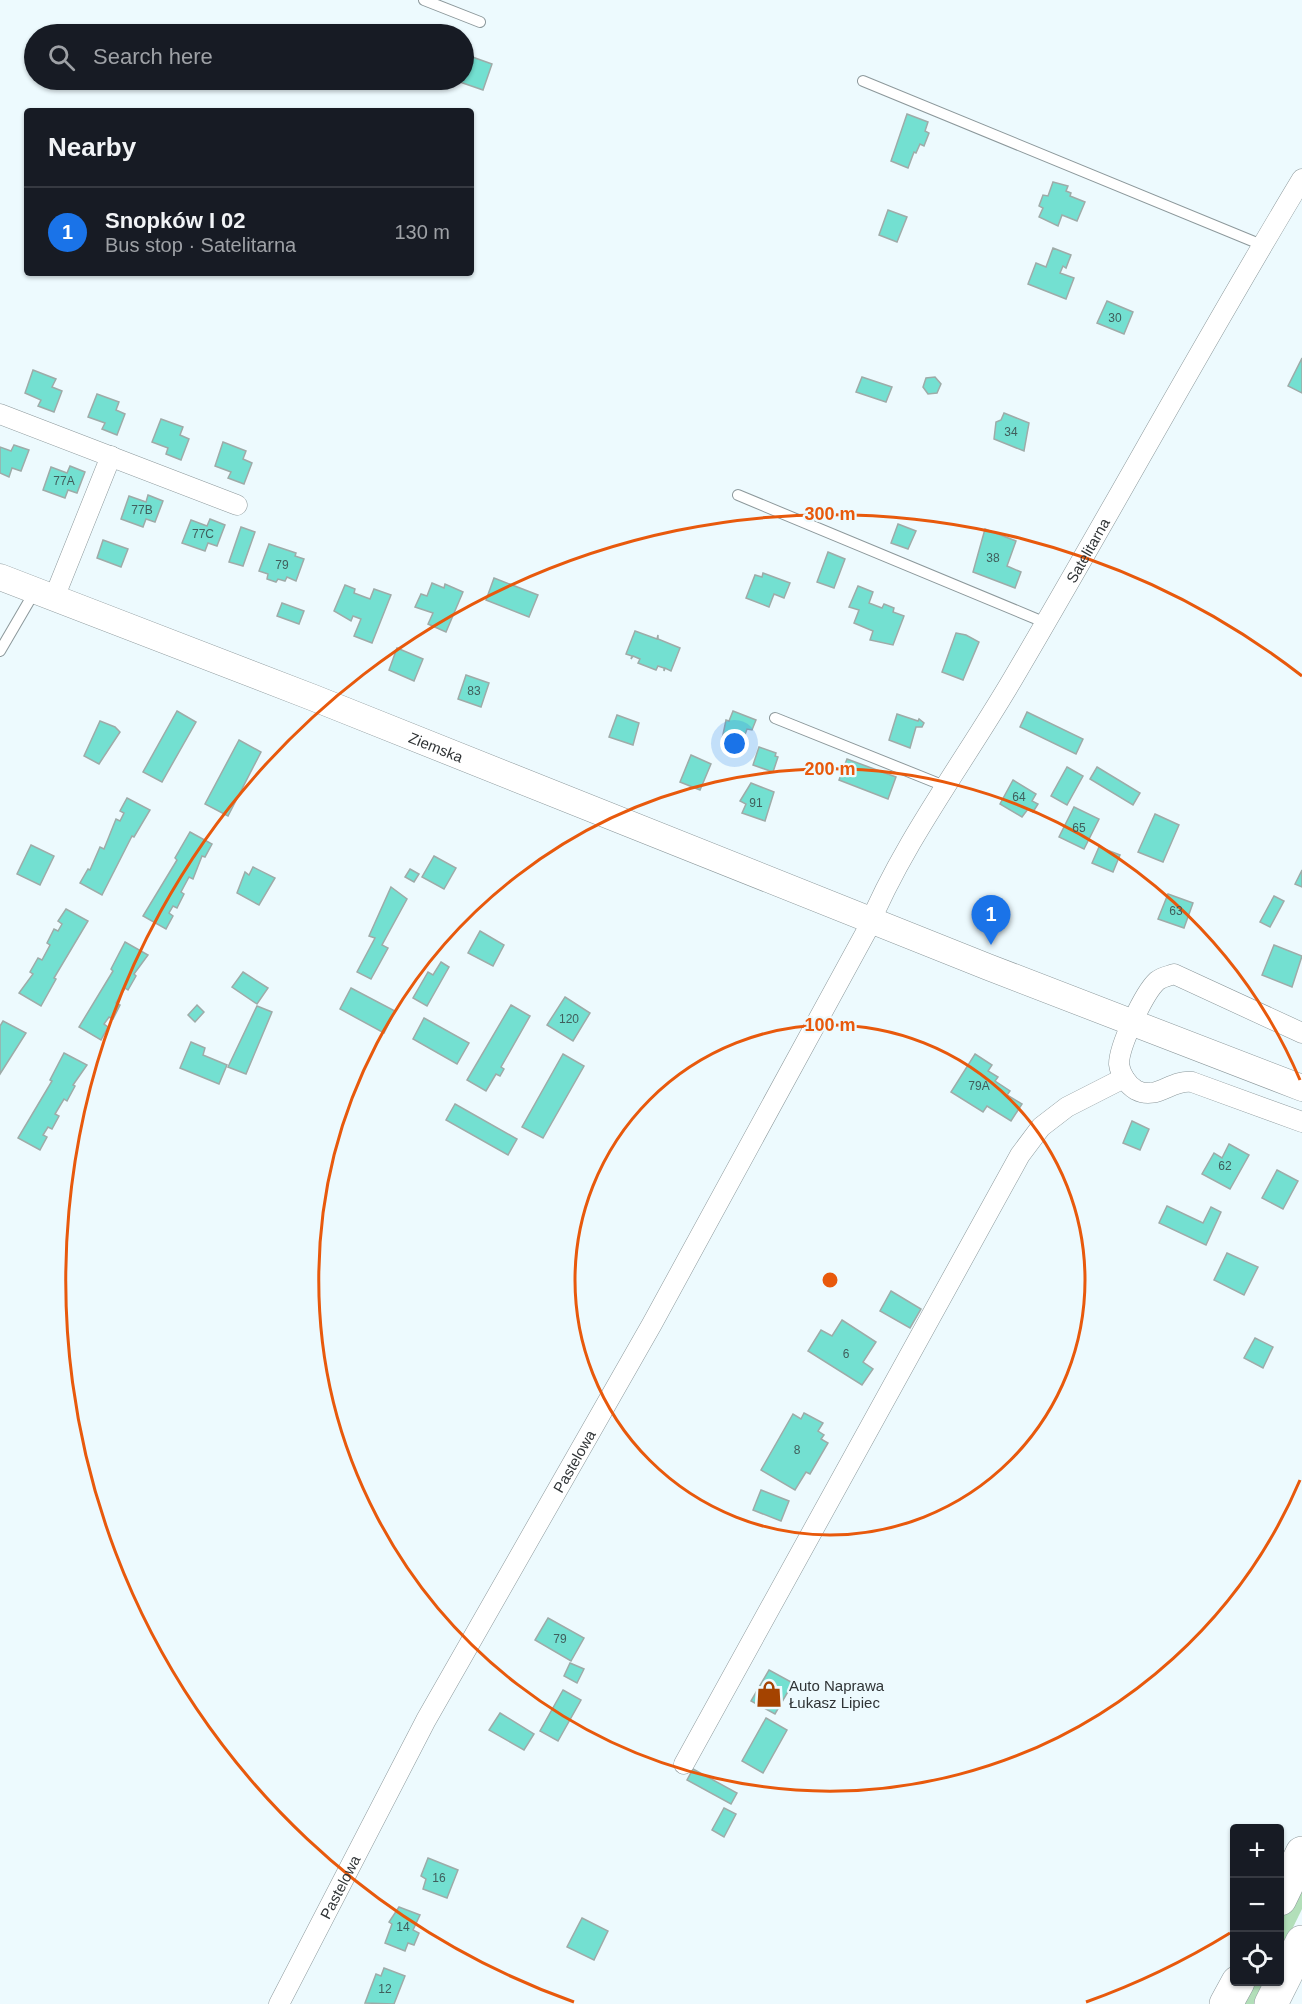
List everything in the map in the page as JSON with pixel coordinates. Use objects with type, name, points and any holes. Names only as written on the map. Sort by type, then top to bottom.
[{"type":"highway","points":[[1284,1891],[1302,1853]]},
{"type":"highway","points":[[1271,2004],[1302,1942]]},
{"type":"highway","points":[[1226,2004],[1236,1986]]},
{"type":"street","name":"Satelitarna","points":[[871,920],[880,897],[1046,623],[1302,179]]},
{"type":"street","points":[[0,414],[237,505]]},
{"type":"street","points":[[44,594],[111,456]]},
{"type":"street","name":"Ziemska","points":[[0,577],[314,698],[871,920],[1302,1088]]},
{"type":"street","name":"Pastelowa","points":[[279,2004],[426,1720],[652,1324],[871,920]]},
{"type":"street","points":[[1302,1033],[1174,974],[1158,979],[1146,995],[1121,1052],[1119,1065],[1124,1078],[1133,1089],[1146,1094],[1159,1092],[1183,1081],[1192,1082],[1302,1122]]},
{"type":"street","points":[[684,1764],[903,1356],[1020,1155],[1041,1127],[1067,1107],[1124,1078]]},
{"type":"lane","points":[[424,0],[480,22]]},
{"type":"lane","points":[[863,81],[1262,245]]},
{"type":"lane","points":[[738,495],[1046,623]]},
{"type":"lane","points":[[0,651],[44,594]]},
{"type":"lane","points":[[775,718],[947,787]]},
{"type":"green space","points":[[1302,1876],[1302,1909],[1284,1946],[1284,1912]]},
{"type":"green space","points":[[1246,1986],[1264,1986],[1254,2004],[1236,2004]]},
{"type":"building","points":[[474,58],[492,64],[483,90],[474,87]]},
{"type":"building","points":[[907,114],[928,122],[925,131],[929,133],[924,146],[920,144],[916,153],[914,152],[908,168],[891,161]]},
{"type":"building","points":[[1053,182],[1068,186],[1066,191],[1071,193],[1070,196],[1085,202],[1077,221],[1062,215],[1058,226],[1039,217],[1043,208],[1039,206],[1043,195],[1048,196]]},
{"type":"building","points":[[888,210],[907,217],[897,242],[879,235]]},
{"type":"building","points":[[1053,248],[1071,255],[1066,268],[1063,266],[1060,273],[1074,278],[1066,299],[1028,284],[1036,263],[1046,267]]},
{"type":"building","points":[[1107,301],[1133,312],[1124,334],[1097,323]]},
{"type":"building","points":[[1302,358],[1302,393],[1288,386]]},
{"type":"building","points":[[33,370],[56,379],[52,387],[62,391],[54,412],[38,406],[41,400],[25,393]]},
{"type":"building","points":[[862,377],[892,387],[886,402],[856,392]]},
{"type":"building","points":[[935,377],[941,384],[937,393],[928,394],[923,387],[926,378]]},
{"type":"building","points":[[97,394],[119,402],[116,410],[125,414],[117,435],[102,429],[105,423],[88,417]]},
{"type":"building","points":[[1004,413],[1029,423],[1024,451],[994,439],[996,422],[1001,420]]},
{"type":"building","points":[[161,419],[183,427],[180,435],[189,439],[181,460],[166,454],[168,448],[152,442]]},
{"type":"building","points":[[223,442],[246,451],[243,459],[252,463],[244,484],[228,478],[231,472],[215,466]]},
{"type":"building","points":[[14,445],[29,450],[21,471],[12,468],[9,477],[0,473],[0,447],[11,451]]},
{"type":"building","points":[[70,466],[85,472],[77,493],[68,490],[65,498],[43,490],[51,467],[67,473]]},
{"type":"building","points":[[148,495],[163,501],[155,522],[146,519],[143,527],[121,519],[129,496],[146,502]]},
{"type":"building","points":[[210,519],[225,525],[217,546],[208,543],[205,551],[182,543],[191,520],[207,526]]},
{"type":"building","points":[[898,524],[916,531],[908,549],[891,543]]},
{"type":"building","points":[[241,527],[255,532],[243,566],[229,562]]},
{"type":"building","points":[[985,529],[1016,541],[1007,566],[1021,572],[1015,588],[973,572]]},
{"type":"building","points":[[103,540],[128,549],[121,567],[97,558]]},
{"type":"building","points":[[269,544],[296,553],[295,556],[304,559],[296,581],[287,577],[285,581],[278,579],[276,582],[267,579],[268,574],[259,571]]},
{"type":"building","points":[[828,552],[845,559],[834,588],[817,582]]},
{"type":"building","points":[[763,573],[790,583],[784,598],[774,594],[769,607],[746,598],[755,575],[762,577]]},
{"type":"building","points":[[494,578],[538,595],[529,617],[486,600]]},
{"type":"building","points":[[432,583],[444,588],[445,584],[463,592],[446,632],[428,624],[433,613],[415,607],[421,594],[427,596]]},
{"type":"building","points":[[345,585],[355,589],[354,593],[370,599],[374,589],[391,595],[372,643],[354,636],[361,619],[353,616],[351,621],[334,611]]},
{"type":"building","points":[[858,586],[873,592],[869,603],[882,608],[884,604],[894,608],[893,612],[904,616],[893,645],[870,640],[873,631],[854,623],[859,610],[849,607]]},
{"type":"building","points":[[282,603],[304,611],[299,624],[277,616]]},
{"type":"building","points":[[635,631],[657,639],[658,635],[658,639],[680,648],[671,671],[665,668],[664,671],[664,668],[658,666],[656,670],[638,663],[640,659],[633,656],[631,659],[632,656],[626,654]]},
{"type":"building","points":[[956,633],[979,642],[963,680],[942,672]]},
{"type":"building","points":[[397,648],[423,659],[414,681],[389,670]]},
{"type":"building","points":[[466,675],[489,683],[481,707],[458,699]]},
{"type":"building","points":[[177,711],[196,722],[162,782],[143,772]]},
{"type":"building","points":[[733,711],[756,720],[752,730],[747,729],[743,740],[748,742],[744,753],[721,744],[726,720],[729,721]]},
{"type":"building","points":[[1027,712],[1083,739],[1076,754],[1020,727]]},
{"type":"building","points":[[897,714],[918,721],[919,719],[924,723],[922,727],[916,727],[910,748],[889,740]]},
{"type":"building","points":[[617,715],[639,723],[633,745],[609,737]]},
{"type":"building","points":[[100,721],[115,727],[120,732],[99,764],[84,756]]},
{"type":"building","points":[[239,740],[261,752],[228,816],[205,804]]},
{"type":"building","points":[[759,747],[776,753],[775,756],[778,757],[773,772],[753,765]]},
{"type":"building","points":[[691,755],[711,764],[700,790],[680,782]]},
{"type":"building","points":[[847,759],[896,777],[888,799],[839,780]]},
{"type":"building","points":[[1067,767],[1083,776],[1067,805],[1051,796]]},
{"type":"building","points":[[1097,767],[1140,793],[1133,805],[1090,779]]},
{"type":"building","points":[[1013,780],[1036,794],[1032,801],[1038,804],[1033,812],[1028,809],[1022,817],[1000,804]]},
{"type":"building","points":[[751,783],[774,792],[765,821],[742,813],[746,804],[740,801]]},
{"type":"building","points":[[127,798],[150,810],[134,837],[132,836],[102,895],[80,883],[88,869],[90,870],[100,847],[104,849],[116,819],[120,821],[124,813],[120,811]]},
{"type":"building","points":[[1074,807],[1099,819],[1084,849],[1059,837]]},
{"type":"building","points":[[1155,814],[1179,825],[1163,862],[1138,852]]},
{"type":"building","points":[[190,832],[212,844],[205,857],[202,856],[193,879],[189,877],[181,892],[184,894],[177,908],[173,906],[169,913],[173,916],[166,929],[143,916],[177,860],[175,858]]},
{"type":"building","points":[[31,845],[54,856],[40,885],[17,874]]},
{"type":"building","points":[[1099,847],[1120,855],[1113,872],[1092,863]]},
{"type":"building","points":[[434,856],[456,868],[444,889],[422,877]]},
{"type":"building","points":[[253,867],[275,878],[259,905],[237,893],[245,872],[249,875]]},
{"type":"building","points":[[410,869],[419,874],[414,882],[405,877]]},
{"type":"building","points":[[1302,870],[1302,887],[1295,884]]},
{"type":"building","points":[[391,887],[407,899],[382,945],[388,948],[371,979],[357,972],[375,938],[369,936]]},
{"type":"building","points":[[1168,894],[1193,903],[1184,928],[1158,919]]},
{"type":"building","points":[[1274,896],[1284,901],[1270,927],[1260,922]]},
{"type":"building","points":[[66,909],[88,921],[54,978],[56,979],[41,1006],[19,993],[33,974],[30,972],[38,958],[42,960],[50,945],[47,943],[54,929],[58,931],[62,924],[58,921]]},
{"type":"building","points":[[480,931],[504,945],[493,966],[468,953]]},
{"type":"building","points":[[125,942],[148,955],[134,974],[136,976],[128,990],[125,988],[116,1003],[120,1005],[113,1019],[109,1017],[104,1024],[108,1027],[101,1040],[79,1027],[113,971],[111,969]]},
{"type":"building","points":[[1274,945],[1302,956],[1292,987],[1262,975]]},
{"type":"building","points":[[441,962],[449,967],[427,1006],[413,998],[428,972],[433,975]]},
{"type":"building","points":[[243,972],[268,988],[257,1004],[232,987]]},
{"type":"building","points":[[351,988],[395,1011],[384,1033],[340,1009]]},
{"type":"building","points":[[565,997],[590,1013],[573,1041],[547,1025]]},
{"type":"building","points":[[197,1005],[204,1012],[195,1022],[188,1015]]},
{"type":"building","points":[[511,1005],[530,1016],[501,1067],[504,1069],[500,1076],[496,1074],[486,1091],[467,1080]]},
{"type":"building","points":[[257,1006],[272,1012],[246,1074],[228,1067]]},
{"type":"building","points":[[424,1018],[469,1043],[457,1064],[413,1039]]},
{"type":"building","points":[[3,1021],[26,1033],[0,1074],[0,1026]]},
{"type":"building","points":[[191,1042],[205,1048],[203,1055],[227,1065],[219,1084],[180,1068]]},
{"type":"building","points":[[64,1053],[87,1065],[73,1085],[75,1086],[67,1101],[64,1099],[55,1114],[59,1116],[52,1129],[48,1127],[43,1135],[47,1137],[40,1150],[18,1138],[52,1081],[50,1080]]},
{"type":"building","points":[[563,1054],[584,1066],[543,1138],[522,1127]]},
{"type":"building","points":[[975,1054],[992,1065],[988,1071],[998,1077],[995,1081],[1010,1091],[1007,1095],[1022,1104],[1011,1121],[987,1106],[983,1112],[951,1092]]},
{"type":"building","points":[[455,1104],[517,1139],[508,1155],[446,1120]]},
{"type":"building","points":[[1132,1121],[1149,1129],[1140,1150],[1123,1143]]},
{"type":"building","points":[[1229,1144],[1249,1155],[1230,1189],[1202,1174],[1214,1153],[1222,1158]]},
{"type":"building","points":[[1277,1170],[1298,1181],[1283,1209],[1262,1198]]},
{"type":"building","points":[[1167,1206],[1203,1223],[1211,1207],[1221,1212],[1206,1245],[1159,1223]]},
{"type":"building","points":[[1227,1253],[1258,1267],[1244,1295],[1214,1280]]},
{"type":"building","points":[[891,1291],[921,1309],[910,1328],[880,1311]]},
{"type":"building","points":[[842,1320],[876,1342],[863,1362],[873,1369],[862,1385],[808,1351],[821,1330],[832,1336]]},
{"type":"building","points":[[1255,1338],[1273,1347],[1263,1368],[1244,1358]]},
{"type":"building","points":[[804,1413],[823,1423],[818,1431],[824,1435],[821,1439],[828,1443],[810,1474],[806,1472],[795,1490],[761,1470],[793,1414],[801,1419]]},
{"type":"building","points":[[761,1490],[789,1501],[781,1521],[753,1510]]},
{"type":"building","points":[[548,1618],[584,1638],[571,1661],[535,1640]]},
{"type":"building","points":[[570,1663],[584,1669],[577,1683],[564,1676]]},
{"type":"building","points":[[769,1670],[793,1683],[775,1714],[751,1701]]},
{"type":"building","points":[[563,1690],[581,1700],[558,1741],[540,1731]]},
{"type":"building","points":[[500,1713],[534,1734],[524,1750],[489,1730]]},
{"type":"building","points":[[766,1718],[787,1730],[763,1773],[742,1761]]},
{"type":"building","points":[[693,1769],[737,1793],[731,1804],[687,1780]]},
{"type":"building","points":[[724,1808],[736,1814],[724,1837],[712,1830]]},
{"type":"building","points":[[428,1858],[458,1870],[447,1898],[423,1889],[426,1879],[421,1876]]},
{"type":"building","points":[[399,1907],[420,1915],[413,1930],[419,1933],[414,1945],[408,1943],[405,1951],[385,1943],[392,1924],[389,1922]]},
{"type":"building","points":[[582,1918],[608,1931],[594,1960],[567,1947]]},
{"type":"building","points":[[384,1968],[405,1976],[394,2004],[365,2003],[376,1974],[381,1976]]},
{"type":"place","name":"Snopków I 02","points":[[991,945]]},
{"type":"place","name":"Auto Naprawa Łukasz Lipiec","points":[[769,1694]]}]
